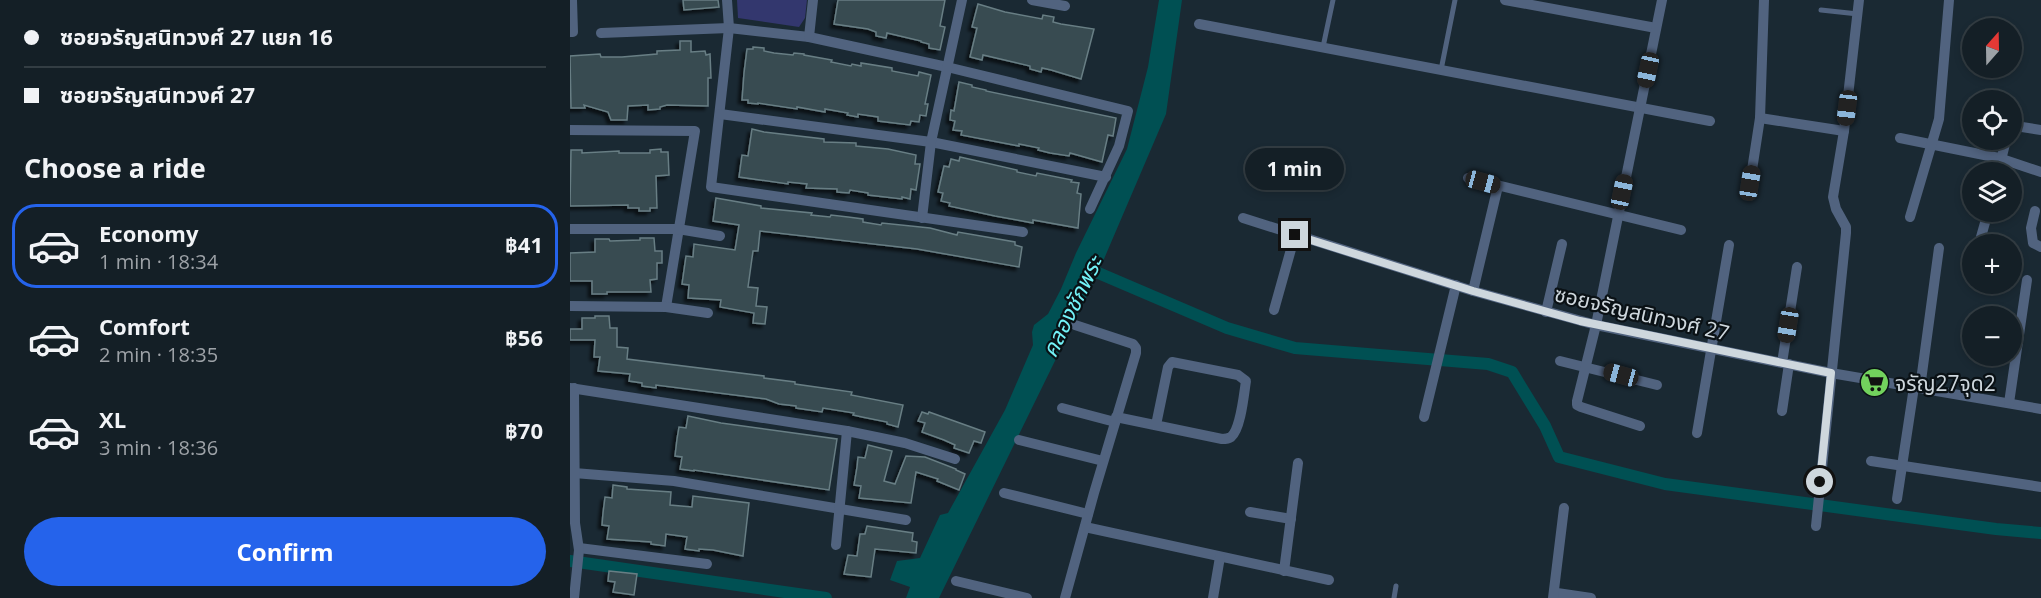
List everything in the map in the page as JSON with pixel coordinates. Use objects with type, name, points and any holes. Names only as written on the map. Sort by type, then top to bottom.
[{"type":"street","points":[[570,32],[573,32],[572,0]]},
{"type":"street","points":[[727,0],[729,28],[711,187],[1023,232]]},
{"type":"street","points":[[809,37],[813,0]]},
{"type":"street","points":[[922,218],[932,142],[962,0]]},
{"type":"street","points":[[1032,0],[1065,6]]},
{"type":"street","points":[[1505,0],[1656,28]]},
{"type":"street","points":[[1640,426],[1577,405],[1596,325],[1662,0]]},
{"type":"street","points":[[1750,183],[1760,118],[1764,0]]},
{"type":"street","points":[[1816,526],[1846,233],[1846,227],[1834,204],[1833,197],[1844,131],[1859,0]]},
{"type":"street","points":[[1910,217],[1939,119],[1949,0]]},
{"type":"street","points":[[1199,24],[1710,121]]},
{"type":"street","points":[[601,33],[729,28],[809,37],[947,67],[1128,111],[1119,146],[1090,209]]},
{"type":"street","points":[[720,114],[932,142],[1106,177]]},
{"type":"street","points":[[1760,118],[1844,131]]},
{"type":"street","points":[[2022,127],[2041,130]]},
{"type":"street","points":[[570,130],[695,131],[666,307]]},
{"type":"street","points":[[1900,138],[2001,159],[2041,172]]},
{"type":"street","points":[[2000,162],[2003,150]]},
{"type":"street","points":[[1468,178],[1681,230]]},
{"type":"street","points":[[1473,291],[1498,186]]},
{"type":"street","points":[[2035,211],[2031,228],[2033,243],[2041,247]]},
{"type":"street","name":"ซอยจรัญสนิทวงศ์ 27","points":[[1243,218],[1473,291],[1596,325],[1831,373],[2041,409]]},
{"type":"street","points":[[570,229],[678,229],[720,236]]},
{"type":"street","points":[[1274,310],[1295,235]]},
{"type":"street","points":[[1546,312],[1562,244]]},
{"type":"street","points":[[1697,434],[1729,245]]},
{"type":"street","points":[[1897,499],[1939,248]]},
{"type":"street","points":[[1782,411],[1797,267]]},
{"type":"street","points":[[2009,403],[2027,279]]},
{"type":"street","points":[[1424,417],[1456,285]]},
{"type":"street","points":[[570,306],[666,307],[708,313]]},
{"type":"street","points":[[1065,598],[1136,348],[1133,344],[1075,325]]},
{"type":"street","points":[[1560,361],[1657,385]]},
{"type":"street","points":[[1062,408],[1222,439],[1229,438],[1234,435],[1241,413],[1246,381],[1239,375],[1172,362],[1168,367],[1156,425]]},
{"type":"street","points":[[574,598],[579,549],[575,524],[572,388],[847,431],[904,443],[955,459]]},
{"type":"street","points":[[836,545],[847,431]]},
{"type":"street","points":[[1019,440],[1103,461]]},
{"type":"street","points":[[1870,461],[2041,487]]},
{"type":"street","points":[[1284,571],[1298,464]]},
{"type":"street","points":[[574,473],[674,481],[906,520]]},
{"type":"street","points":[[1004,493],[1088,514]]},
{"type":"street","points":[[1564,508],[1555,596],[1590,598]]},
{"type":"street","points":[[1251,512],[1291,519]]},
{"type":"street","points":[[1084,526],[1329,580]]},
{"type":"street","points":[[579,549],[707,564]]},
{"type":"street","points":[[1213,598],[1220,557]]},
{"type":"street","points":[[956,581],[1027,598]]},
{"type":"lane","points":[[1323,47],[1333,0]]},
{"type":"lane","points":[[1441,70],[1455,0]]},
{"type":"lane","points":[[1821,10],[1858,15]]},
{"type":"lane","points":[[1394,598],[1396,586]]},
{"type":"shaded area","points":[[737,0],[807,0],[805,18],[799,27],[738,18]]},
{"type":"water","name":"คลองชักพระ","points":[[1159,0],[1182,0],[1166,114],[1098,273],[939,598],[906,598],[910,587],[890,580],[897,561],[920,558],[940,515],[948,513],[1005,410],[1033,345],[1034,325],[1048,314],[1127,149],[1148,67]]},
{"type":"building","points":[[683,0],[718,0],[719,7],[684,10]]},
{"type":"building","points":[[838,0],[945,0],[940,26],[945,27],[940,50],[929,48],[929,44],[921,41],[887,33],[886,38],[876,36],[876,32],[868,29],[834,24]]},
{"type":"building","points":[[978,4],[1042,19],[1043,15],[1054,17],[1053,22],[1094,29],[1081,79],[1042,68],[1041,72],[1030,69],[1030,66],[983,55],[982,60],[970,57],[977,28],[972,27]]},
{"type":"building","points":[[680,41],[691,41],[691,52],[705,51],[706,55],[710,54],[711,78],[708,78],[708,106],[667,105],[660,109],[648,110],[648,105],[628,106],[627,120],[611,120],[608,112],[584,105],[585,108],[571,108],[570,56],[600,54],[601,57],[622,57],[657,54],[657,51],[680,50]]},
{"type":"building","points":[[753,47],[764,48],[764,51],[774,53],[804,54],[851,66],[852,64],[861,66],[861,63],[892,68],[892,71],[918,76],[919,72],[931,75],[925,104],[928,104],[926,116],[920,115],[919,122],[911,121],[910,125],[878,121],[878,117],[858,114],[858,117],[825,109],[825,112],[748,103],[748,100],[742,100],[744,73],[747,49],[753,49]]},
{"type":"building","points":[[959,82],[986,91],[1116,118],[1113,136],[1108,135],[1102,162],[1070,153],[1069,156],[1050,153],[1038,150],[1039,148],[961,135],[962,131],[953,130],[955,121],[950,120],[951,110],[954,111]]},
{"type":"building","points":[[752,129],[824,139],[824,142],[856,143],[856,146],[916,155],[915,164],[920,164],[916,190],[911,189],[910,199],[902,197],[902,199],[868,195],[868,193],[850,190],[849,193],[837,192],[837,189],[806,188],[807,184],[788,182],[788,184],[739,177],[742,155],[748,156]]},
{"type":"building","points":[[661,149],[661,152],[668,152],[669,175],[656,176],[657,208],[650,208],[650,211],[639,211],[639,208],[628,208],[628,205],[570,206],[571,150],[582,150],[582,153],[619,151],[619,153],[650,153],[650,150]]},
{"type":"building","points":[[960,157],[1017,170],[1017,172],[1036,176],[1037,173],[1079,183],[1077,193],[1081,194],[1078,228],[1033,220],[1033,223],[949,206],[950,203],[941,201],[943,193],[938,192],[944,166],[949,167],[951,159],[959,161]]},
{"type":"building","points":[[716,198],[761,206],[761,208],[863,219],[863,222],[881,225],[882,223],[930,228],[957,235],[958,232],[1015,242],[1015,245],[1022,247],[1019,267],[917,249],[760,231],[758,251],[753,251],[748,287],[758,288],[756,306],[767,307],[765,324],[753,323],[754,313],[720,307],[721,300],[688,298],[689,285],[682,284],[686,256],[693,257],[694,244],[735,250],[739,225],[713,221]]},
{"type":"building","points":[[640,238],[654,238],[655,251],[662,251],[662,263],[657,263],[657,279],[650,280],[651,292],[592,294],[592,281],[570,281],[570,253],[595,252],[595,239],[609,239],[610,241],[640,240]]},
{"type":"building","points":[[595,316],[609,316],[610,328],[617,328],[617,347],[628,348],[627,359],[764,376],[764,378],[795,382],[795,384],[852,392],[851,395],[903,405],[898,427],[887,424],[887,422],[853,415],[854,413],[823,408],[822,412],[796,408],[796,406],[779,404],[766,399],[656,385],[656,388],[642,386],[642,383],[629,381],[630,374],[598,371],[600,357],[594,357],[595,340],[570,340],[570,329],[582,329],[582,318],[595,318]]},
{"type":"building","points":[[922,412],[928,414],[929,412],[985,432],[981,443],[974,441],[969,453],[922,432],[925,423],[918,421]]},
{"type":"building","points":[[688,416],[721,423],[837,439],[829,490],[680,469],[682,457],[675,456],[677,439],[679,427],[686,428]]},
{"type":"building","points":[[868,445],[892,451],[884,481],[895,484],[906,456],[925,457],[965,474],[959,490],[937,481],[938,479],[916,472],[911,503],[859,498],[861,486],[854,485],[858,457],[865,458]]},
{"type":"building","points":[[613,485],[627,487],[627,489],[671,492],[670,505],[692,507],[693,496],[749,503],[743,556],[713,550],[685,549],[687,537],[666,534],[665,546],[651,544],[651,542],[607,539],[609,526],[602,525],[603,513],[605,497],[612,498]]},
{"type":"building","points":[[867,526],[913,533],[912,541],[917,542],[916,553],[875,549],[871,577],[844,574],[848,555],[857,556],[860,534],[865,534]]},
{"type":"building","points":[[609,571],[637,574],[634,595],[613,592],[615,582],[608,581]]},
{"type":"waterway","name":"คลองชักพระ","points":[[1089,269],[1227,328],[1295,348],[1488,364],[1512,372],[1545,426],[1559,457],[1665,484],[1996,529],[2041,533]]},
{"type":"waterway","points":[[570,561],[826,598]]},
{"type":"place","name":"จรัญ27จุด2","points":[[1874,383]]},
{"type":"route","points":[[1295,235],[1473,291],[1580,321],[1831,373],[1820,482]]}]
